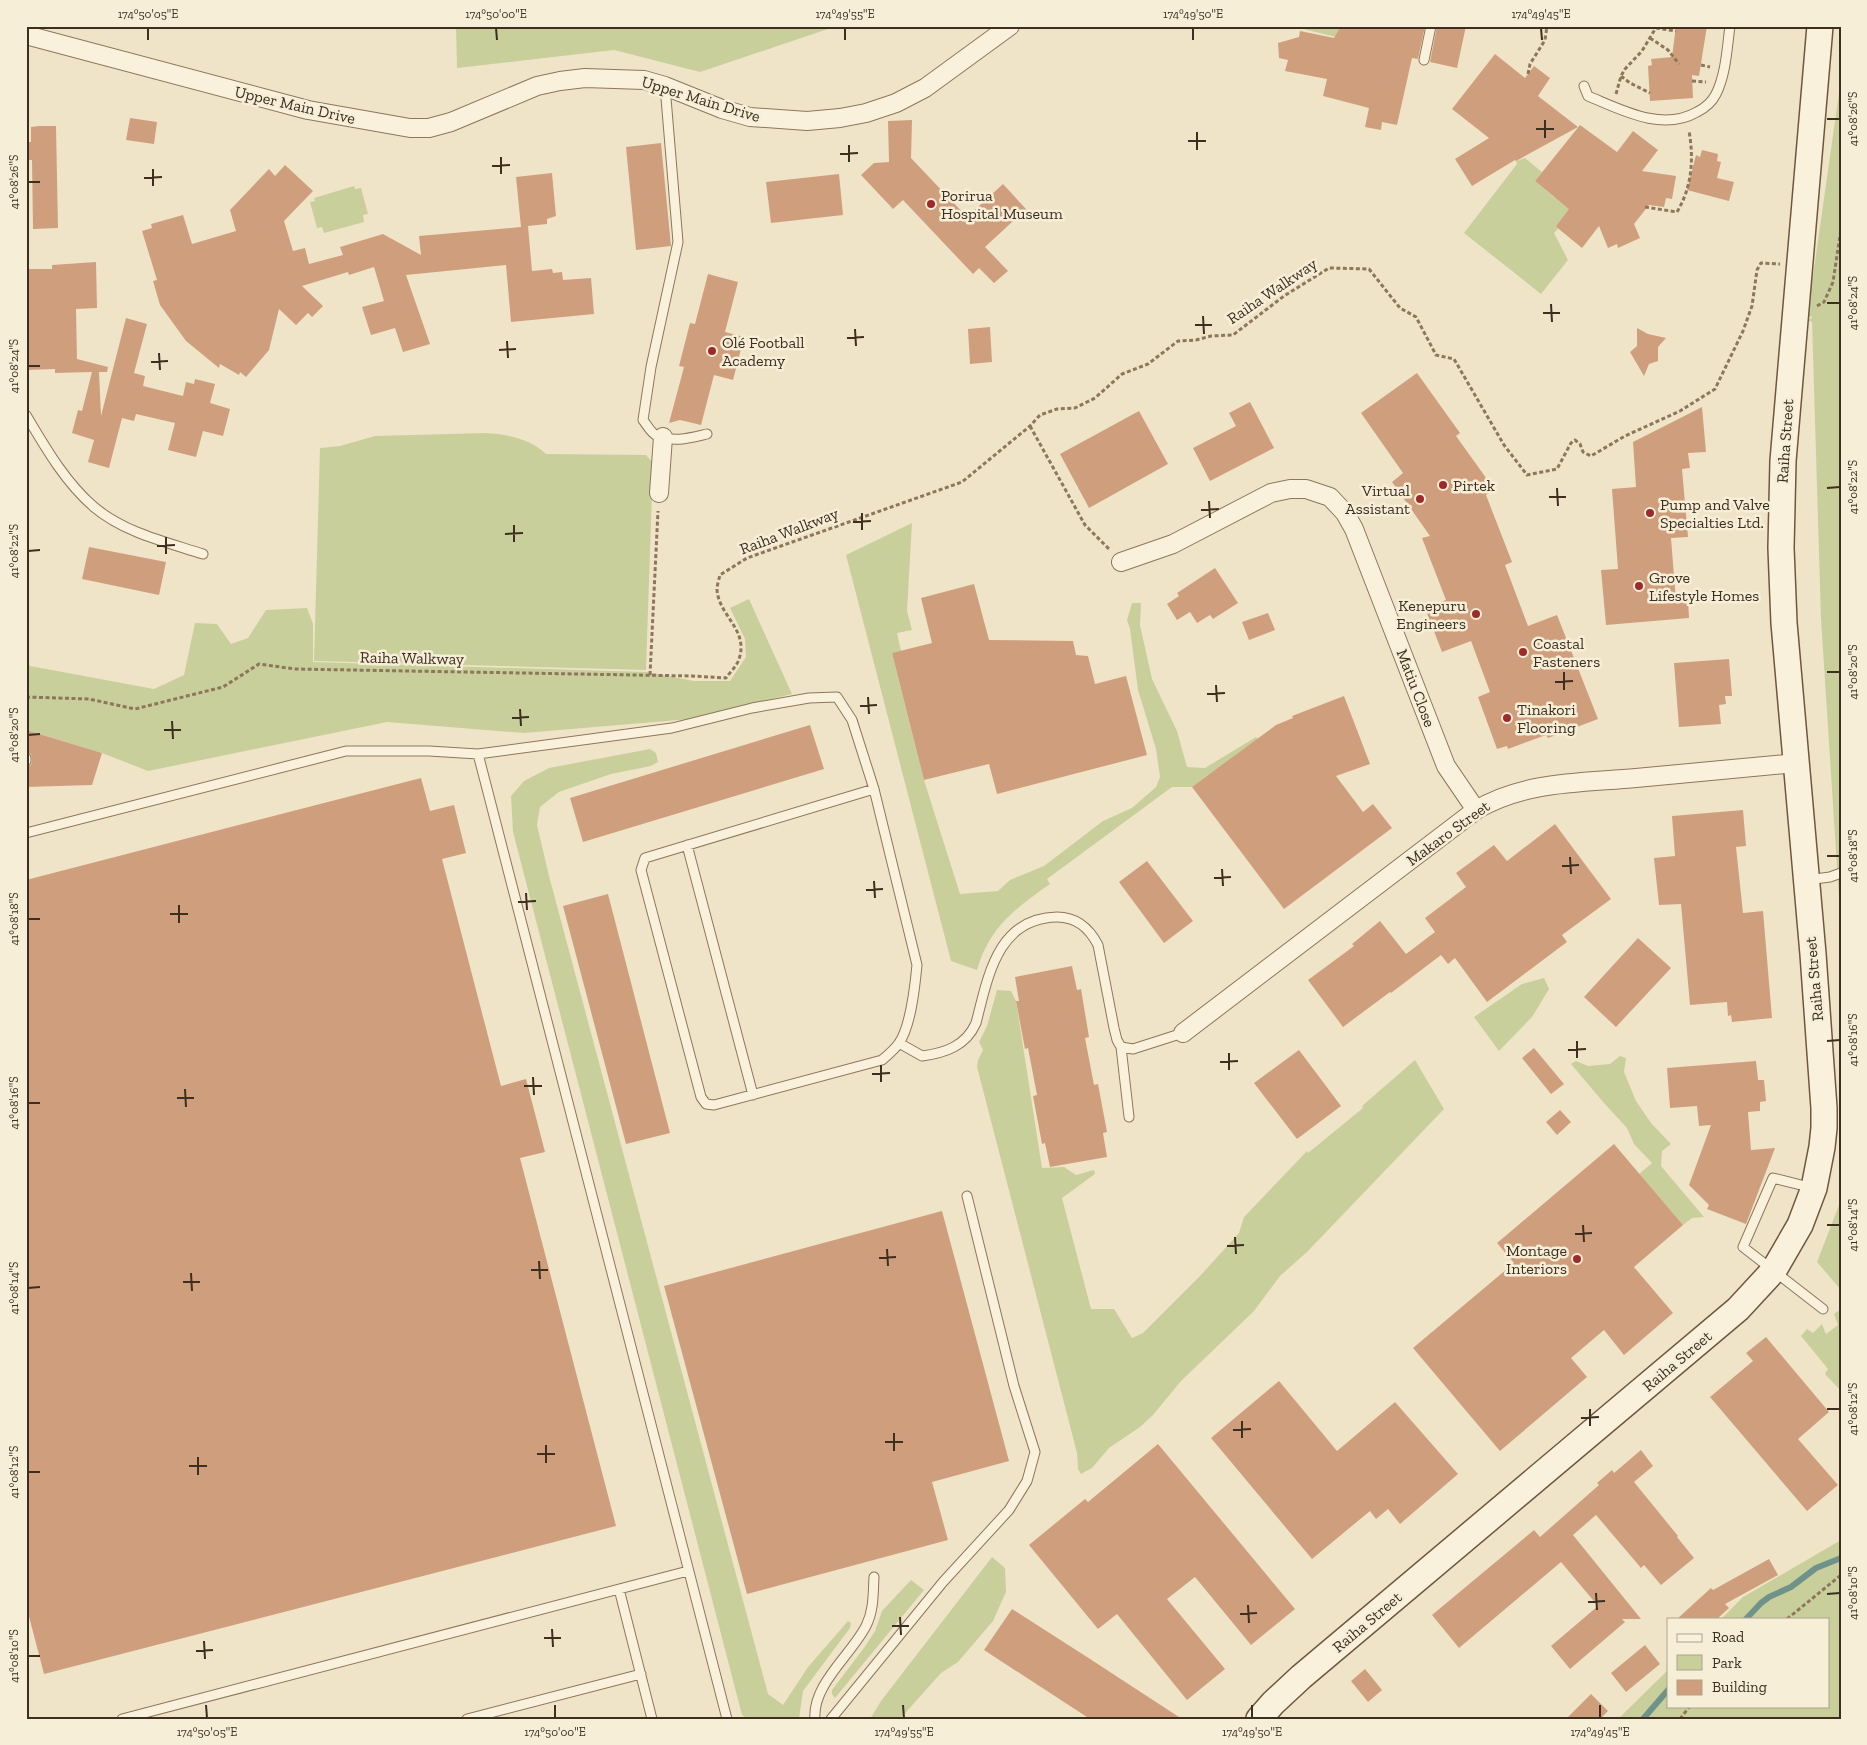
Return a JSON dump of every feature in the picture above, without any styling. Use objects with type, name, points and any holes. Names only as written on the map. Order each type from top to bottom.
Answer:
[{"type":"main road","name":"Raiha Street","points":[[1259,1719],[1301,1677],[1727,1319],[1756,1292],[1774,1270],[1800,1225],[1814,1188],[1822,1147],[1824,1108],[1813,954],[1805,880],[1784,623],[1781,548],[1783,461],[1820,26]]},
{"type":"street","name":"Upper Main Drive","points":[[26,35],[308,110],[410,128],[429,128],[451,122],[537,86],[585,78],[644,80],[665,86],[722,109],[750,117],[807,121],[840,118],[866,113],[896,103],[925,88],[1010,26]]},
{"type":"street","points":[[659,492],[663,437]]},
{"type":"street","name":"Matiu Close","points":[[1121,562],[1173,544],[1271,493],[1290,489],[1306,490],[1330,497],[1345,513],[1354,529],[1446,766],[1476,810]]},
{"type":"street","name":"Makaro Street","points":[[1183,1033],[1476,810],[1508,794],[1552,785],[1796,763]]},
{"type":"lane","points":[[1424,60],[1430,26]]},
{"type":"lane","points":[[1584,86],[1588,96],[1646,118],[1661,121],[1687,118],[1705,107],[1716,93],[1724,65],[1730,26]]},
{"type":"lane","points":[[665,86],[678,242],[651,367],[643,420],[656,435],[663,437],[682,441],[707,434]]},
{"type":"lane","points":[[26,415],[50,456],[94,507],[128,528],[203,554]]},
{"type":"lane","points":[[26,832],[346,751],[428,751],[478,754],[672,728],[752,708],[809,698],[837,697],[852,720],[874,789],[917,965],[908,1022],[900,1043],[882,1060],[714,1105],[706,1104],[701,1097],[641,870],[645,858],[874,789]]},
{"type":"lane","points":[[478,754],[598,1217],[638,1382],[727,1719]]},
{"type":"lane","points":[[687,845],[753,1095]]},
{"type":"lane","points":[[1805,880],[1830,877],[1841,873]]},
{"type":"lane","points":[[900,1043],[922,1056],[950,1049],[966,1040],[976,1023],[997,953],[1015,930],[1030,921],[1065,917],[1082,923],[1092,933],[1098,945],[1114,1028],[1121,1047],[1128,1117]]},
{"type":"lane","points":[[1121,1047],[1134,1049],[1183,1033]]},
{"type":"lane","points":[[1814,1188],[1773,1178],[1743,1247],[1823,1309]]},
{"type":"lane","points":[[831,1719],[943,1582],[1009,1510],[1027,1481],[1035,1452],[1014,1386],[967,1196]]},
{"type":"lane","points":[[122,1719],[688,1571]]},
{"type":"lane","points":[[815,1719],[814,1710],[818,1696],[866,1626],[873,1608],[874,1577]]},
{"type":"lane","points":[[619,1589],[652,1719]]},
{"type":"lane","points":[[467,1719],[641,1674]]},
{"type":"path","points":[[1528,74],[1530,64],[1543,46],[1548,26]]},
{"type":"path","points":[[1615,107],[1621,76],[1628,64],[1642,51],[1656,27],[1676,31]]},
{"type":"path","points":[[1650,38],[1668,50],[1679,64]]},
{"type":"path","points":[[1621,76],[1650,93]]},
{"type":"path","points":[[1644,207],[1677,212],[1685,198],[1692,168],[1692,145],[1687,118]]},
{"type":"path","points":[[1796,313],[1814,308],[1824,302],[1830,292],[1841,228]]},
{"type":"path","name":"Raiha Walkway","points":[[26,697],[89,699],[135,709],[223,686],[260,664],[295,669],[726,678],[739,660],[742,644],[736,629],[719,600],[717,589],[720,575],[747,558],[962,482],[1030,426],[1040,415],[1057,409],[1076,408],[1095,398],[1122,374],[1148,364],[1178,341],[1233,335],[1284,296],[1329,268],[1369,269],[1400,308],[1416,317],[1436,355],[1454,359],[1504,445],[1527,475],[1557,469],[1571,443],[1575,440],[1580,444],[1583,452],[1591,456],[1625,436],[1680,411],[1715,389],[1743,330],[1752,306],[1757,270],[1761,263],[1799,265]]},
{"type":"path","points":[[1030,426],[1085,525],[1121,562]]},
{"type":"path","points":[[650,675],[659,492]]},
{"type":"path","points":[[1788,1618],[1841,1574]]},
{"type":"path","points":[[1680,1719],[1688,1708]]},
{"type":"green space","points":[[456,26],[837,26],[700,72],[614,50],[457,68]]},
{"type":"green space","points":[[1291,26],[1341,26],[1336,37]]},
{"type":"green space","points":[[1841,79],[1841,928],[1821,619],[1812,322],[1807,320],[1812,318],[1812,316],[1807,318]]},
{"type":"green space","points":[[1525,158],[1542,172],[1535,181],[1554,197],[1577,199],[1556,226],[1559,228],[1554,233],[1568,260],[1541,294],[1464,233],[1517,164],[1516,161]]},
{"type":"green space","points":[[354,186],[355,189],[361,188],[368,214],[363,215],[364,222],[324,233],[322,227],[317,228],[310,202],[315,201],[314,198]]},
{"type":"green space","points":[[486,433],[518,438],[546,454],[646,455],[653,463],[646,670],[314,661],[320,448],[340,446],[375,436]]},
{"type":"green space","points":[[912,523],[907,611],[912,630],[897,633],[901,651],[892,653],[924,780],[960,894],[998,891],[1010,880],[1044,866],[1103,821],[1132,808],[1156,787],[1160,777],[1156,749],[1138,690],[1130,629],[1127,620],[1132,603],[1141,603],[1140,625],[1152,679],[1177,731],[1187,767],[1205,768],[1256,737],[1258,739],[1192,787],[1172,787],[1047,879],[1050,884],[1015,911],[997,930],[982,955],[977,970],[951,961],[846,555]]},
{"type":"green space","points":[[749,599],[792,694],[690,719],[524,733],[387,722],[148,771],[102,753],[26,730],[26,660],[30,666],[154,689],[184,675],[195,623],[217,624],[231,644],[248,638],[266,610],[307,608],[313,624],[313,662],[647,672],[694,681],[730,681],[746,657],[745,639],[730,608]]},
{"type":"green space","points":[[650,749],[656,753],[658,762],[651,766],[611,774],[559,792],[540,807],[537,825],[549,876],[768,1694],[783,1705],[808,1667],[848,1621],[851,1623],[850,1628],[803,1691],[799,1719],[748,1719],[742,1715],[513,832],[511,796],[524,781],[549,768]]},
{"type":"green space","points":[[1544,978],[1549,989],[1532,1017],[1499,1051],[1474,1017],[1522,984]]},
{"type":"green space","points":[[997,990],[1011,991],[1016,1001],[1042,1168],[1064,1167],[1076,1175],[1094,1170],[1095,1174],[1062,1198],[1091,1309],[1114,1309],[1132,1338],[1143,1333],[1200,1276],[1239,1233],[1244,1217],[1307,1151],[1308,1153],[1363,1108],[1362,1106],[1415,1060],[1444,1109],[1307,1252],[1280,1276],[1254,1311],[1181,1381],[1153,1415],[1140,1427],[1109,1448],[1092,1468],[1081,1474],[1078,1469],[1077,1453],[977,1067],[983,1050],[979,1042],[987,1026]]},
{"type":"green space","points":[[1620,1056],[1626,1058],[1624,1072],[1636,1101],[1651,1123],[1671,1144],[1662,1151],[1661,1166],[1704,1217],[1692,1218],[1683,1225],[1639,1174],[1652,1163],[1634,1144],[1627,1128],[1571,1064],[1576,1061],[1588,1066],[1610,1064]]},
{"type":"green space","points":[[1841,1200],[1841,1290],[1817,1262]]},
{"type":"green space","points":[[1841,1309],[1841,1391],[1825,1374],[1828,1369],[1801,1336],[1807,1329],[1813,1333],[1822,1324],[1826,1334],[1838,1325],[1834,1314]]},
{"type":"green space","points":[[1841,1540],[1841,1719],[1618,1719],[1667,1671],[1667,1708],[1830,1708],[1830,1618],[1722,1618],[1743,1597]]},
{"type":"green space","points":[[992,1557],[1005,1568],[1006,1592],[993,1621],[958,1662],[941,1673],[900,1719],[870,1719],[881,1701]]},
{"type":"green space","points":[[911,1580],[924,1590],[835,1698],[832,1690],[875,1631],[882,1611]]},
{"type":"building","points":[[1341,26],[1425,26],[1418,59],[1412,58],[1397,125],[1382,122],[1381,130],[1365,127],[1369,108],[1323,96],[1327,79],[1285,71],[1288,60],[1279,58],[1278,43],[1299,37],[1300,31],[1334,38]]},
{"type":"building","points":[[1437,26],[1466,26],[1457,68],[1430,62]]},
{"type":"building","points":[[1676,26],[1707,26],[1699,76],[1692,75],[1693,98],[1650,101],[1648,66],[1652,65],[1651,59],[1672,57]]},
{"type":"building","points":[[1495,54],[1525,78],[1534,66],[1550,78],[1538,96],[1578,127],[1515,160],[1472,186],[1455,159],[1489,138],[1452,109]]},
{"type":"building","points":[[130,118],[157,122],[154,144],[126,140]]},
{"type":"building","name":"Porirua Hospital Museum","points":[[912,120],[911,158],[967,217],[1003,184],[1026,209],[985,247],[1008,271],[994,283],[979,268],[973,274],[903,200],[893,209],[861,175],[874,163],[889,162],[888,121]]},
{"type":"building","points":[[1580,125],[1617,152],[1633,131],[1658,150],[1642,171],[1676,176],[1672,199],[1666,198],[1664,207],[1649,205],[1634,224],[1640,238],[1618,248],[1617,244],[1608,248],[1599,226],[1582,248],[1556,226],[1569,209],[1535,181]]},
{"type":"building","points":[[56,126],[58,228],[33,229],[32,160],[26,160],[26,142],[31,142],[31,127]]},
{"type":"building","points":[[661,143],[671,246],[636,250],[626,147]]},
{"type":"building","points":[[1702,150],[1718,154],[1717,161],[1721,162],[1717,178],[1734,182],[1729,201],[1687,190],[1696,155],[1700,157]]},
{"type":"building","points":[[285,165],[313,191],[284,221],[293,251],[305,248],[309,264],[343,255],[340,247],[383,234],[421,255],[419,236],[521,227],[516,177],[552,173],[556,216],[547,219],[547,224],[528,226],[532,271],[552,269],[553,273],[562,272],[563,280],[591,278],[594,314],[511,322],[506,265],[406,275],[430,344],[403,352],[395,328],[371,335],[362,307],[384,301],[374,267],[349,275],[348,272],[302,286],[323,306],[312,317],[308,313],[296,325],[279,309],[269,350],[246,377],[240,372],[239,375],[220,364],[219,368],[186,341],[160,305],[153,281],[157,280],[142,231],[152,228],[151,224],[183,215],[192,244],[236,231],[230,210],[269,169],[275,176]]},
{"type":"building","points":[[839,174],[843,215],[771,223],[766,182]]},
{"type":"building","points":[[96,262],[97,308],[76,309],[77,359],[108,367],[107,372],[99,372],[101,416],[126,318],[147,324],[134,373],[145,376],[143,386],[183,396],[186,382],[194,384],[195,379],[215,384],[210,403],[230,409],[223,436],[203,431],[196,457],[168,450],[175,423],[136,414],[134,421],[122,418],[109,468],[88,462],[94,440],[72,433],[78,410],[82,411],[92,372],[55,373],[55,369],[26,370],[26,269],[52,269],[52,265]]},
{"type":"building","name":"Olé Football Academy","points":[[708,274],[738,282],[725,332],[744,337],[733,380],[714,375],[701,425],[680,420],[669,423],[684,367],[679,366],[690,323],[695,324]]},
{"type":"building","points":[[990,327],[992,362],[970,364],[968,329]]},
{"type":"building","points":[[1637,328],[1648,334],[1666,338],[1658,347],[1658,361],[1649,364],[1644,376],[1630,352],[1637,346]]},
{"type":"building","points":[[1417,373],[1460,433],[1456,436],[1494,489],[1486,495],[1512,562],[1505,565],[1528,626],[1557,615],[1598,719],[1548,738],[1546,735],[1508,749],[1507,746],[1497,749],[1478,697],[1490,692],[1471,641],[1442,652],[1425,608],[1446,600],[1422,538],[1430,536],[1392,482],[1403,473],[1361,413]]},
{"type":"building","points":[[1250,402],[1274,448],[1210,481],[1193,448],[1236,426],[1229,413]]},
{"type":"building","points":[[1702,407],[1706,452],[1688,453],[1690,468],[1682,469],[1688,537],[1671,538],[1676,601],[1688,600],[1689,618],[1606,625],[1601,570],[1618,569],[1612,489],[1636,487],[1633,442]]},
{"type":"building","points":[[1139,411],[1168,464],[1089,508],[1060,454]]},
{"type":"building","points":[[89,547],[166,562],[159,595],[82,579]]},
{"type":"building","points":[[1215,568],[1238,603],[1213,619],[1210,615],[1197,623],[1190,612],[1177,620],[1167,604],[1179,596],[1177,593]]},
{"type":"building","points":[[974,584],[989,640],[1073,641],[1076,655],[1088,656],[1095,684],[1126,676],[1147,755],[997,794],[989,764],[924,780],[892,653],[932,643],[921,598]]},
{"type":"building","points":[[1268,613],[1275,630],[1249,640],[1242,622]]},
{"type":"building","points":[[1729,659],[1732,696],[1725,696],[1726,704],[1719,705],[1721,724],[1679,727],[1674,663]]},
{"type":"building","points":[[1344,696],[1370,764],[1336,776],[1363,812],[1373,804],[1392,828],[1284,909],[1192,787],[1276,725],[1293,718],[1292,716]]},
{"type":"building","points":[[810,725],[824,769],[583,842],[570,798]]},
{"type":"building","points":[[26,730],[102,753],[92,785],[26,787],[26,767],[31,765],[32,761],[31,754],[26,752]]},
{"type":"building","points":[[421,778],[430,811],[454,805],[466,853],[442,859],[501,1086],[526,1079],[545,1152],[520,1158],[616,1526],[44,1674],[26,1605],[26,880]]},
{"type":"building","points":[[1743,810],[1746,846],[1736,847],[1743,913],[1763,911],[1772,1018],[1732,1022],[1731,1015],[1728,1016],[1727,1002],[1690,1005],[1681,904],[1659,905],[1654,858],[1675,856],[1672,816]]},
{"type":"building","points":[[1555,824],[1611,899],[1562,935],[1567,942],[1487,1002],[1455,958],[1448,964],[1441,955],[1343,1027],[1308,980],[1354,946],[1352,944],[1380,921],[1406,954],[1435,932],[1425,918],[1466,887],[1456,873],[1494,845],[1507,861]]},
{"type":"building","points":[[1147,861],[1193,921],[1164,943],[1119,882]]},
{"type":"building","points":[[608,894],[670,1133],[626,1144],[563,906]]},
{"type":"building","points":[[1638,938],[1671,968],[1616,1027],[1584,997]]},
{"type":"building","points":[[1072,966],[1077,990],[1081,989],[1089,1037],[1085,1038],[1094,1085],[1098,1084],[1107,1132],[1103,1133],[1107,1157],[1050,1167],[1045,1143],[1042,1144],[1033,1096],[1037,1095],[1028,1048],[1025,1049],[1016,1001],[1019,1001],[1015,977]]},
{"type":"building","points":[[1534,1048],[1564,1084],[1551,1094],[1522,1058]]},
{"type":"building","points":[[1299,1050],[1341,1106],[1297,1139],[1254,1083]]},
{"type":"building","points":[[1756,1061],[1758,1080],[1764,1080],[1766,1101],[1760,1102],[1760,1111],[1748,1112],[1751,1150],[1775,1148],[1746,1224],[1707,1209],[1709,1205],[1689,1185],[1711,1125],[1699,1126],[1697,1106],[1670,1108],[1667,1068]]},
{"type":"building","points":[[1560,1110],[1571,1122],[1557,1135],[1546,1122]]},
{"type":"building","points":[[1614,1144],[1683,1225],[1634,1267],[1673,1313],[1624,1355],[1604,1330],[1571,1358],[1587,1377],[1500,1451],[1413,1348],[1514,1263],[1497,1243]]},
{"type":"building","points":[[942,1211],[1009,1461],[932,1482],[948,1540],[747,1594],[664,1286]]},
{"type":"building","points":[[1766,1337],[1829,1412],[1798,1439],[1838,1485],[1807,1511],[1710,1397],[1753,1361],[1746,1353]]},
{"type":"building","points":[[1279,1381],[1337,1451],[1395,1402],[1458,1474],[1400,1524],[1388,1509],[1376,1519],[1370,1511],[1312,1559],[1211,1438]]},
{"type":"building","points":[[1158,1444],[1295,1609],[1251,1645],[1195,1577],[1167,1599],[1225,1669],[1187,1700],[1117,1614],[1098,1629],[1029,1545],[1085,1499],[1088,1502]]},
{"type":"building","points":[[1641,1450],[1653,1466],[1634,1482],[1694,1558],[1661,1585],[1644,1565],[1641,1568],[1596,1515],[1573,1535],[1641,1619],[1622,1619],[1625,1622],[1570,1669],[1551,1646],[1598,1606],[1561,1562],[1459,1648],[1432,1615],[1534,1530],[1540,1537],[1599,1485],[1597,1483],[1612,1470],[1614,1473]]},
{"type":"building","points":[[1769,1559],[1778,1575],[1725,1604],[1729,1608],[1718,1618],[1678,1618],[1711,1588],[1713,1590]]},
{"type":"building","points":[[1012,1609],[1182,1719],[1090,1719],[984,1650]]},
{"type":"building","points":[[1645,1645],[1660,1664],[1626,1692],[1611,1673]]},
{"type":"building","points":[[1365,1669],[1382,1690],[1368,1702],[1351,1681]]},
{"type":"building","points":[[1591,1694],[1608,1711],[1600,1719],[1566,1719]]},
{"type":"waterway","points":[[1747,1618],[1769,1597],[1791,1587],[1816,1568],[1841,1558]]},
{"type":"waterway","points":[[1643,1719],[1667,1691]]},
{"type":"place","name":"Porirua Hospital Museum","points":[[931,204]]},
{"type":"place","name":"Olé Football Academy","points":[[712,351]]},
{"type":"place","name":"Pirtek","points":[[1443,485]]},
{"type":"place","name":"Virtual Assistant","points":[[1420,499]]},
{"type":"place","name":"Pump and Valve Specialties Ltd.","points":[[1650,513]]},
{"type":"place","name":"Grove Lifestyle Homes","points":[[1639,586]]},
{"type":"place","name":"Kenepuru Engineers","points":[[1476,614]]},
{"type":"place","name":"Coastal Fasteners","points":[[1523,652]]},
{"type":"place","name":"Tinakori Flooring","points":[[1507,718]]},
{"type":"place","name":"Montage Interiors","points":[[1577,1259]]}]
